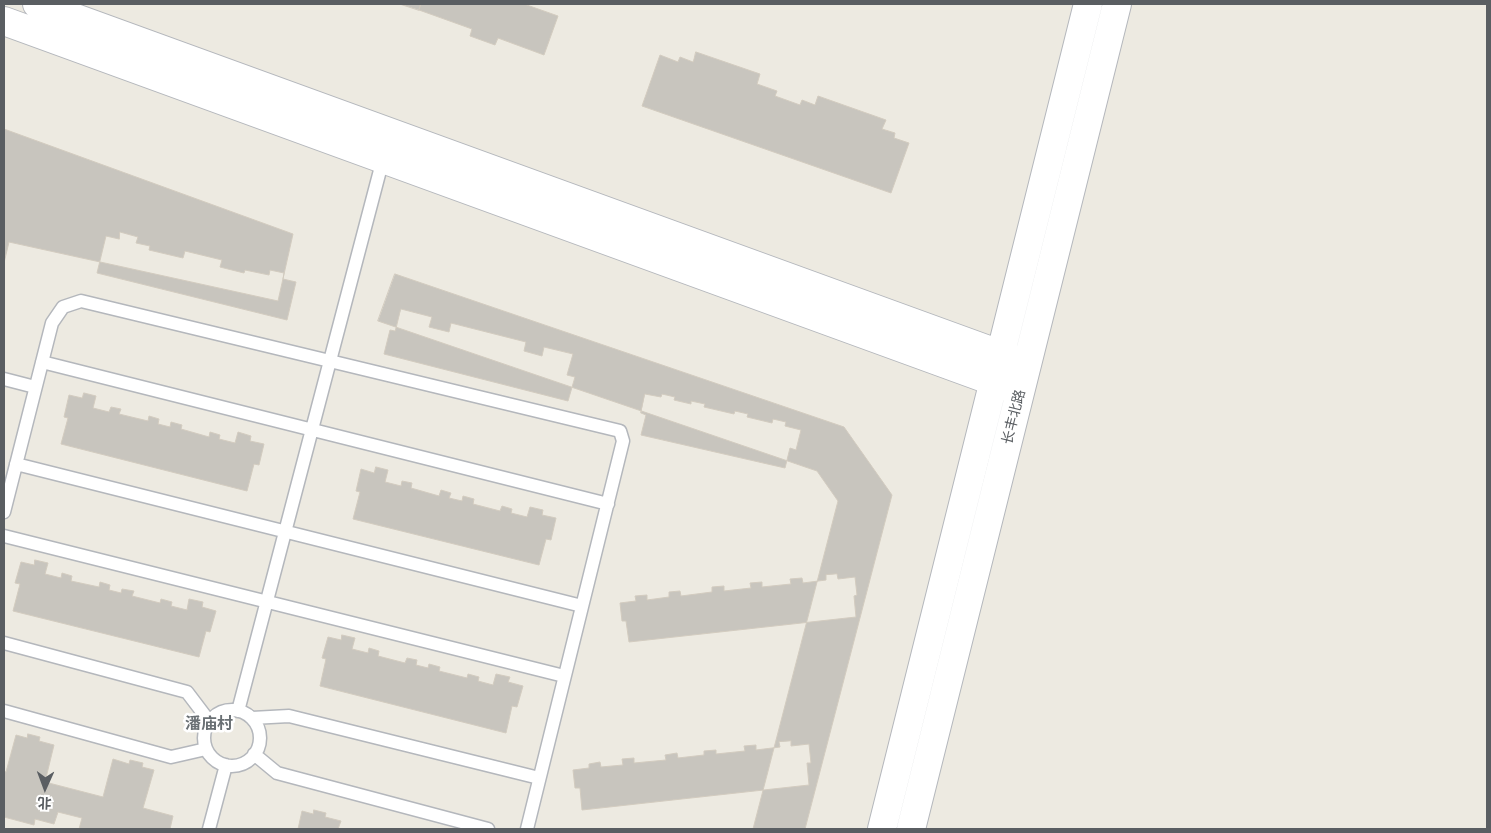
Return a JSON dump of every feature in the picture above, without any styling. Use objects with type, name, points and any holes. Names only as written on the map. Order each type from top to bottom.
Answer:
[{"type":"street","points":[[37,4],[1027,364]]},
{"type":"street","name":"长丰北路","points":[[882,829],[1088,4]]},
{"type":"street","name":"长丰北路","points":[[911,829],[1117,4]]},
{"type":"street","points":[[4,21],[1020,391]]},
{"type":"lane","points":[[238,711],[383,159]]},
{"type":"lane","points":[[4,512],[52,323],[63,307],[81,301],[620,431],[624,441],[527,829]]},
{"type":"lane","points":[[42,362],[608,504]]},
{"type":"lane","points":[[4,379],[35,387]]},
{"type":"lane","points":[[16,464],[582,606]]},
{"type":"lane","points":[[4,536],[564,676]]},
{"type":"lane","points":[[4,643],[187,692],[209,721]]},
{"type":"lane","points":[[225,710],[238,711],[244,712],[252,718],[258,726],[259,746],[247,761],[238,765],[226,765],[211,757],[203,739],[204,730],[216,714],[225,710]]},
{"type":"lane","points":[[4,711],[171,757],[206,749]]},
{"type":"lane","points":[[252,718],[290,716],[539,778]]},
{"type":"lane","points":[[254,754],[277,774],[488,829]]},
{"type":"lane","points":[[209,829],[226,765]]},
{"type":"building","points":[[400,4],[421,4],[419,10]]},
{"type":"building","points":[[421,4],[524,4],[558,16],[544,55],[498,38],[495,45],[470,36],[472,29],[419,10]]},
{"type":"building","points":[[696,52],[760,74],[757,84],[777,91],[775,96],[800,105],[802,100],[815,105],[818,96],[886,120],[882,129],[895,133],[894,138],[909,143],[891,193],[642,106],[660,55],[678,62],[680,57],[693,62]]},
{"type":"building","points":[[4,129],[293,234],[278,301],[9,242],[4,263]]},
{"type":"building","points":[[120,232],[138,237],[136,243],[150,246],[149,250],[183,258],[185,251],[222,260],[220,267],[244,273],[245,270],[269,275],[270,270],[284,273],[283,279],[296,282],[287,320],[97,273],[106,236],[119,239]]},
{"type":"building","points":[[395,274],[844,427],[892,495],[805,829],[753,829],[838,501],[817,471],[378,321]]},
{"type":"building","points":[[401,309],[432,317],[429,327],[449,332],[451,323],[526,342],[524,351],[542,356],[544,347],[573,354],[567,375],[575,377],[568,401],[384,354],[390,330],[395,331]]},
{"type":"building","points":[[84,393],[96,396],[93,408],[109,412],[111,407],[121,409],[119,414],[148,421],[149,416],[159,419],[158,424],[170,427],[171,422],[182,425],[181,429],[209,437],[210,432],[220,435],[219,439],[235,443],[238,432],[251,436],[250,441],[264,444],[259,465],[254,464],[247,491],[61,444],[68,418],[64,417],[69,395],[82,398]]},
{"type":"building","points":[[645,394],[661,397],[662,394],[675,397],[674,400],[691,404],[691,401],[705,404],[704,407],[734,414],[735,411],[748,414],[747,417],[772,423],[773,419],[786,422],[785,426],[801,430],[796,450],[790,448],[785,468],[641,435],[646,415],[641,413]]},
{"type":"building","points":[[376,467],[388,470],[385,482],[401,486],[402,481],[412,483],[411,488],[439,496],[441,490],[451,493],[449,498],[462,501],[463,496],[474,499],[473,504],[500,511],[502,506],[512,509],[511,513],[527,517],[530,507],[543,510],[542,515],[556,518],[551,540],[546,539],[539,565],[353,519],[360,492],[356,491],[361,469],[374,473]]},
{"type":"building","points":[[35,560],[48,563],[45,574],[61,578],[62,573],[72,576],[71,581],[99,587],[100,582],[110,585],[109,590],[121,593],[122,589],[134,591],[132,596],[160,603],[161,599],[172,602],[171,606],[187,610],[189,599],[203,602],[202,607],[216,611],[210,632],[206,631],[199,657],[13,611],[20,584],[15,583],[21,562],[34,565]]},
{"type":"building","points":[[837,574],[838,579],[855,577],[857,595],[854,596],[856,617],[629,642],[626,621],[622,621],[620,603],[636,601],[635,596],[647,595],[647,600],[669,597],[669,592],[680,591],[681,596],[712,592],[712,587],[724,586],[724,591],[751,588],[750,583],[762,582],[762,587],[791,584],[790,579],[802,578],[803,583],[826,580],[826,575]]},
{"type":"building","points":[[342,635],[355,638],[352,649],[368,653],[369,648],[379,651],[378,656],[405,663],[407,658],[417,660],[416,665],[428,668],[429,664],[440,667],[439,671],[467,678],[468,674],[479,677],[478,681],[493,685],[496,674],[510,677],[508,682],[523,686],[517,707],[512,706],[506,733],[320,686],[326,659],[322,658],[328,637],[341,640]]},
{"type":"building","points":[[28,734],[40,737],[39,741],[54,745],[45,782],[103,797],[113,759],[129,764],[130,760],[143,763],[142,767],[154,770],[143,808],[173,816],[170,829],[79,829],[82,818],[58,812],[54,824],[35,819],[34,825],[4,817],[4,771],[6,772],[16,735],[27,738]]},
{"type":"building","points":[[791,741],[791,746],[809,744],[811,763],[807,763],[809,785],[582,810],[580,788],[575,788],[573,770],[589,768],[589,764],[600,762],[601,767],[623,765],[622,759],[634,758],[634,763],[666,760],[665,755],[677,753],[678,758],[704,755],[704,751],[716,750],[716,754],[745,751],[744,746],[756,745],[756,750],[780,747],[779,742]]},
{"type":"building","points":[[314,810],[326,813],[325,817],[341,821],[338,829],[298,829],[302,811],[313,814]]},
{"type":"district","name":"潘庙村","points":[[209,724]]}]
